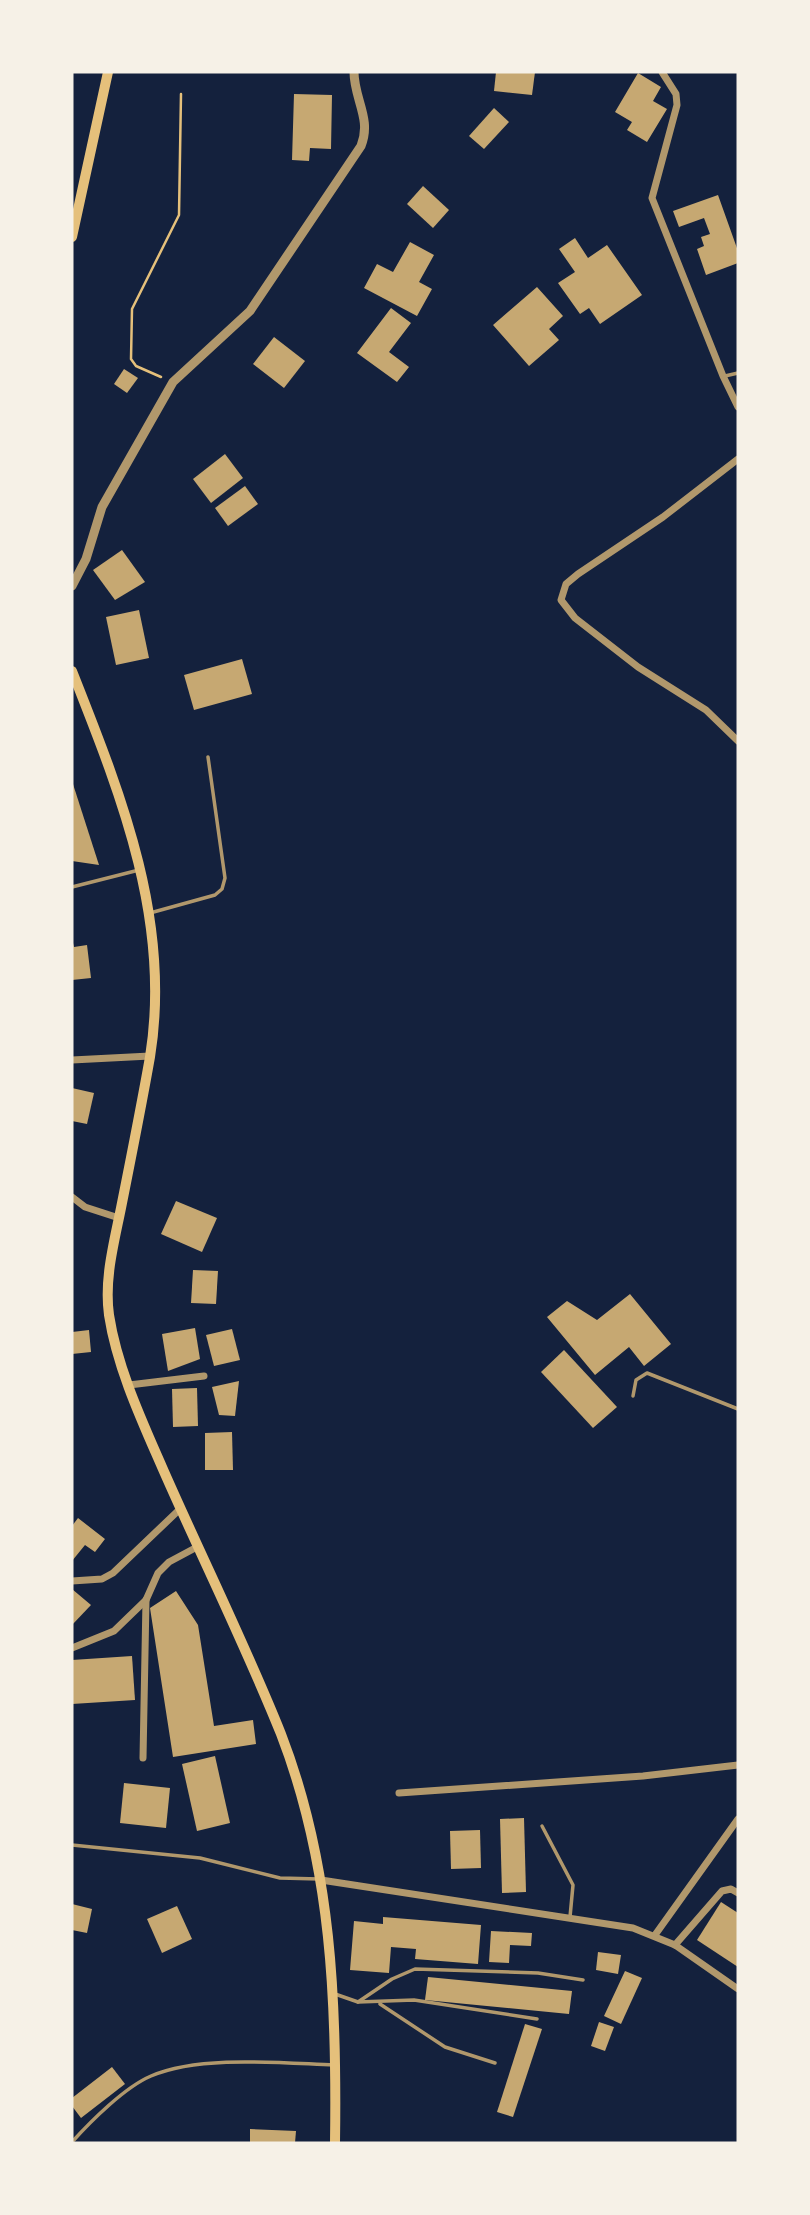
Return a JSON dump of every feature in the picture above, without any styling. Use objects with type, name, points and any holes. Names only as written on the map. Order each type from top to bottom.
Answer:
[{"type":"main road","points":[[72,237],[108,72]]},
{"type":"main road","points":[[72,671],[113,779],[141,870],[150,913],[157,996],[150,1056],[109,1268],[108,1310],[129,1385],[180,1508],[281,1734],[321,1880],[334,1993],[335,2143]]},
{"type":"street","points":[[72,586],[86,559],[102,507],[173,382],[250,311],[356,155],[366,132],[354,72]]},
{"type":"street","points":[[662,72],[676,94],[677,105],[652,198],[738,407]]},
{"type":"street","points":[[738,458],[663,517],[578,574],[566,584],[561,600],[575,618],[638,667],[706,710],[738,741]]},
{"type":"street","points":[[72,1060],[150,1056]]},
{"type":"street","points":[[72,1197],[85,1206],[119,1218]]},
{"type":"street","points":[[129,1385],[204,1376]]},
{"type":"street","points":[[72,1581],[102,1579],[113,1573],[180,1508]]},
{"type":"street","points":[[72,1648],[114,1631],[146,1600],[158,1573],[169,1562],[197,1546]]},
{"type":"street","points":[[143,1758],[146,1600]]},
{"type":"street","points":[[399,1793],[643,1776],[738,1765]]},
{"type":"street","points":[[655,1935],[738,1819]]},
{"type":"street","points":[[321,1880],[570,1917],[655,1935],[675,1945],[738,1989]]},
{"type":"street","points":[[675,1945],[722,1891],[731,1889],[738,1893]]},
{"type":"lane","points":[[723,376],[738,373]]},
{"type":"lane","points":[[150,913],[215,895],[222,888],[225,878],[208,757]]},
{"type":"lane","points":[[72,887],[141,870]]},
{"type":"lane","points":[[633,1396],[636,1380],[647,1373],[738,1409]]},
{"type":"lane","points":[[542,1826],[573,1885],[570,1917]]},
{"type":"lane","points":[[72,1845],[200,1858],[280,1878],[321,1880]]},
{"type":"lane","points":[[358,2003],[392,1979],[415,1969],[538,1973],[583,1980]]},
{"type":"lane","points":[[334,1993],[358,2003],[380,2004],[414,2000],[537,2019]]},
{"type":"lane","points":[[380,2004],[445,2047],[495,2063]]},
{"type":"lane","points":[[72,2141],[136,2083],[153,2075],[208,2065],[336,2065]]},
{"type":"path","points":[[173,382],[136,366],[131,359],[132,309],[179,215],[181,94]]},
{"type":"building","points":[[496,72],[535,72],[532,95],[494,91]]},
{"type":"building","points":[[638,73],[661,87],[653,101],[667,109],[647,142],[627,130],[632,122],[615,112]]},
{"type":"building","points":[[294,94],[332,95],[331,149],[310,148],[309,161],[292,160]]},
{"type":"building","points":[[494,108],[509,122],[484,149],[469,136]]},
{"type":"building","points":[[423,186],[449,210],[433,228],[407,204]]},
{"type":"building","points":[[718,195],[738,251],[738,263],[706,275],[697,249],[704,246],[701,237],[710,234],[704,218],[679,227],[673,211]]},
{"type":"building","points":[[575,238],[588,258],[607,245],[642,295],[600,324],[589,308],[580,314],[558,283],[575,272],[559,249]]},
{"type":"building","points":[[410,242],[434,255],[419,282],[432,289],[417,316],[364,288],[377,264],[393,272]]},
{"type":"building","points":[[537,287],[563,316],[549,329],[559,340],[529,366],[493,325]]},
{"type":"building","points":[[391,308],[411,323],[389,352],[409,367],[397,382],[357,353]]},
{"type":"building","points":[[274,337],[305,361],[284,388],[253,364]]},
{"type":"building","points":[[124,369],[138,378],[127,393],[114,384]]},
{"type":"building","points":[[225,454],[243,478],[211,503],[193,479]]},
{"type":"building","points":[[245,486],[258,504],[228,526],[215,508]]},
{"type":"building","points":[[122,550],[145,582],[115,600],[93,570]]},
{"type":"building","points":[[139,610],[149,658],[116,665],[106,617]]},
{"type":"building","points":[[242,659],[252,694],[194,710],[184,675]]},
{"type":"building","points":[[72,781],[99,865],[72,861]]},
{"type":"building","points":[[72,939],[74,947],[87,945],[91,978],[72,980]]},
{"type":"building","points":[[72,1088],[94,1093],[87,1124],[72,1121]]},
{"type":"building","points":[[176,1201],[217,1218],[202,1252],[161,1234]]},
{"type":"building","points":[[193,1270],[218,1271],[216,1304],[191,1303]]},
{"type":"building","points":[[630,1294],[671,1344],[644,1366],[629,1347],[595,1375],[547,1317],[567,1301],[597,1320]]},
{"type":"building","points":[[195,1328],[200,1359],[168,1371],[162,1334]]},
{"type":"building","points":[[232,1329],[240,1360],[214,1366],[206,1335]]},
{"type":"building","points":[[89,1330],[91,1352],[72,1354],[72,1332]]},
{"type":"building","points":[[564,1350],[617,1407],[593,1428],[541,1372]]},
{"type":"building","points":[[239,1381],[235,1416],[219,1415],[212,1387]]},
{"type":"building","points":[[197,1388],[198,1426],[173,1427],[172,1389]]},
{"type":"building","points":[[232,1432],[233,1470],[205,1470],[205,1433]]},
{"type":"building","points":[[78,1518],[105,1539],[95,1552],[85,1545],[72,1561],[72,1526]]},
{"type":"building","points":[[72,1589],[91,1605],[72,1625]]},
{"type":"building","points":[[176,1591],[198,1625],[214,1726],[253,1720],[256,1744],[173,1757],[150,1608]]},
{"type":"building","points":[[132,1656],[135,1700],[72,1704],[72,1660]]},
{"type":"building","points":[[215,1756],[230,1823],[197,1831],[182,1764]]},
{"type":"building","points":[[124,1783],[170,1788],[166,1828],[120,1823]]},
{"type":"building","points":[[524,1818],[526,1892],[502,1893],[500,1819]]},
{"type":"building","points":[[480,1830],[481,1868],[451,1869],[450,1831]]},
{"type":"building","points":[[721,1902],[738,1913],[738,1967],[697,1940]]},
{"type":"building","points":[[72,1904],[92,1909],[87,1933],[72,1930]]},
{"type":"building","points":[[177,1906],[192,1939],[162,1953],[147,1919]]},
{"type":"building","points":[[383,1917],[481,1925],[478,1964],[415,1959],[416,1949],[391,1947],[389,1973],[350,1970],[354,1921],[383,1924]]},
{"type":"building","points":[[491,1931],[532,1933],[531,1946],[510,1945],[509,1963],[489,1962]]},
{"type":"building","points":[[598,1952],[621,1955],[618,1974],[596,1970]]},
{"type":"building","points":[[625,1971],[642,1978],[621,2024],[604,2016]]},
{"type":"building","points":[[428,1977],[572,1991],[569,2014],[425,2000]]},
{"type":"building","points":[[599,2022],[614,2027],[605,2051],[591,2046]]},
{"type":"building","points":[[525,2024],[542,2029],[513,2117],[497,2112]]},
{"type":"building","points":[[112,2067],[125,2084],[81,2118],[72,2106],[72,2098]]},
{"type":"building","points":[[250,2129],[296,2131],[295,2143],[250,2143]]}]
